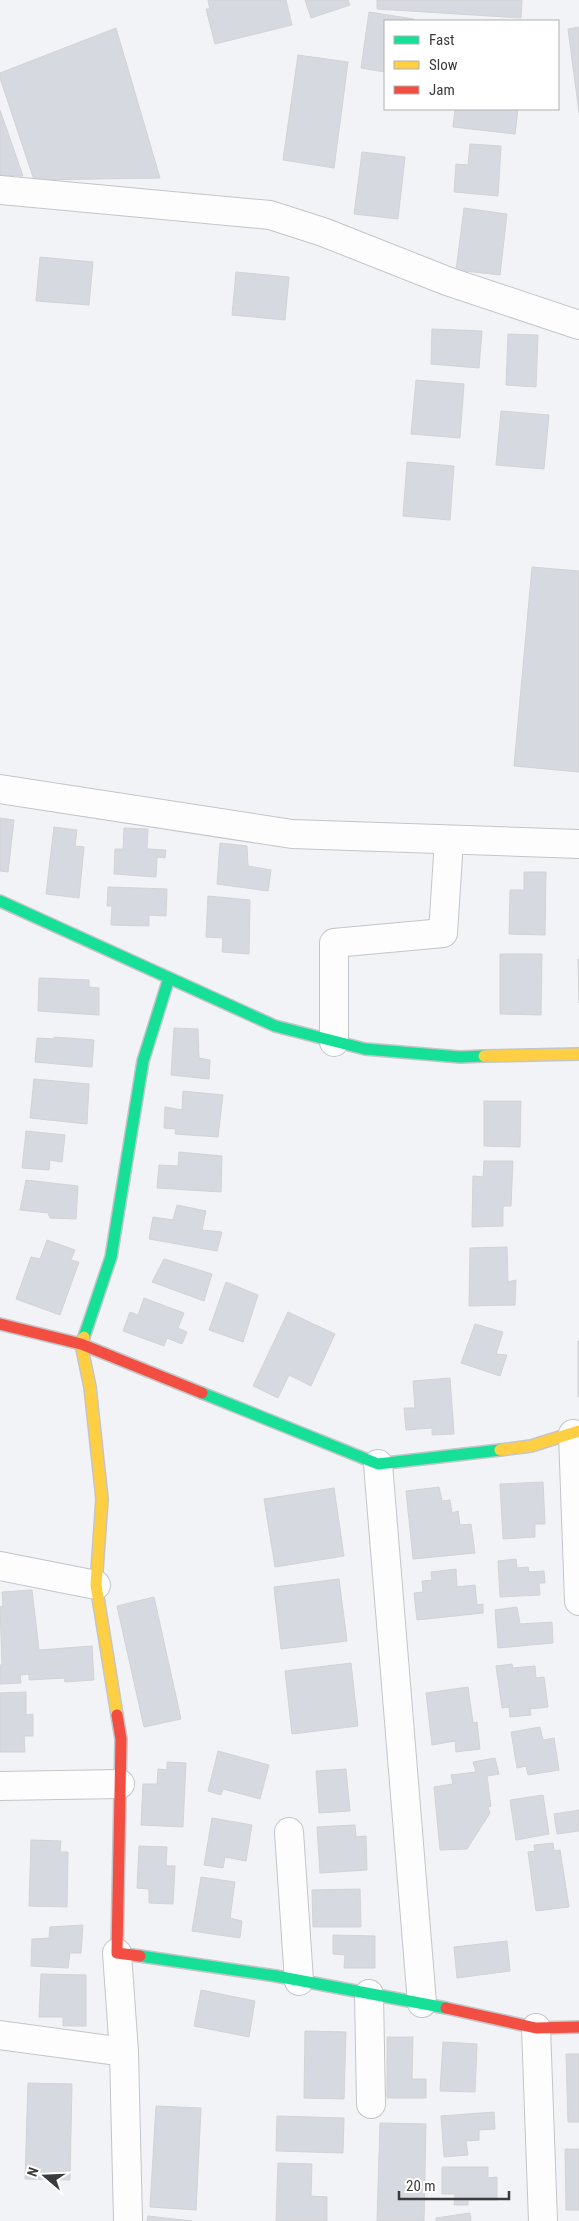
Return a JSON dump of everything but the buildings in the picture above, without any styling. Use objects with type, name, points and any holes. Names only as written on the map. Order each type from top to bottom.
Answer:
[{"type":"street","points":[[0,190],[270,215],[323,232],[447,280],[579,325]]},
{"type":"street","points":[[0,788],[292,834],[579,844]]},
{"type":"street","points":[[334,1042],[334,943],[443,933],[449,840]]},
{"type":"street","points":[[0,901],[275,1026],[334,1042],[366,1049],[460,1057],[579,1054]]},
{"type":"street","points":[[128,2221],[124,2052],[117,1953],[122,1739],[96,1585],[102,1499],[90,1387],[81,1344],[112,1257],[143,1061],[169,978]]},
{"type":"street","points":[[0,1324],[81,1344],[378,1464],[531,1446],[576,1432],[579,1601]]},
{"type":"street","points":[[378,1464],[422,2003]]},
{"type":"street","points":[[0,1566],[96,1585]]},
{"type":"street","points":[[0,1786],[120,1784]]},
{"type":"street","points":[[289,1832],[300,1981]]},
{"type":"street","points":[[117,1953],[276,1976],[422,2003],[536,2028],[579,2027]]},
{"type":"street","points":[[369,1994],[371,2104]]},
{"type":"street","points":[[536,2028],[543,2221]]},
{"type":"street","points":[[0,2035],[124,2052]]},
{"type":"traffic: fast","points":[[0,901],[275,1026],[365,1049],[460,1057],[484,1056]]},
{"type":"traffic: fast","points":[[84,1337],[111,1257],[143,1061],[169,978]]},
{"type":"traffic: fast","points":[[202,1393],[378,1464],[500,1450]]},
{"type":"traffic: fast","points":[[140,1956],[276,1976],[446,2008]]},
{"type":"traffic: slow","points":[[484,1056],[579,1054]]},
{"type":"traffic: slow","points":[[84,1337],[81,1344],[90,1387],[102,1499],[96,1585],[117,1715]]},
{"type":"traffic: slow","points":[[500,1450],[531,1446],[579,1431]]},
{"type":"traffic: jam","points":[[0,1324],[81,1344],[202,1393]]},
{"type":"traffic: jam","points":[[117,1715],[121,1739],[117,1953],[140,1956]]},
{"type":"traffic: jam","points":[[446,2008],[536,2028],[579,2027]]}]
